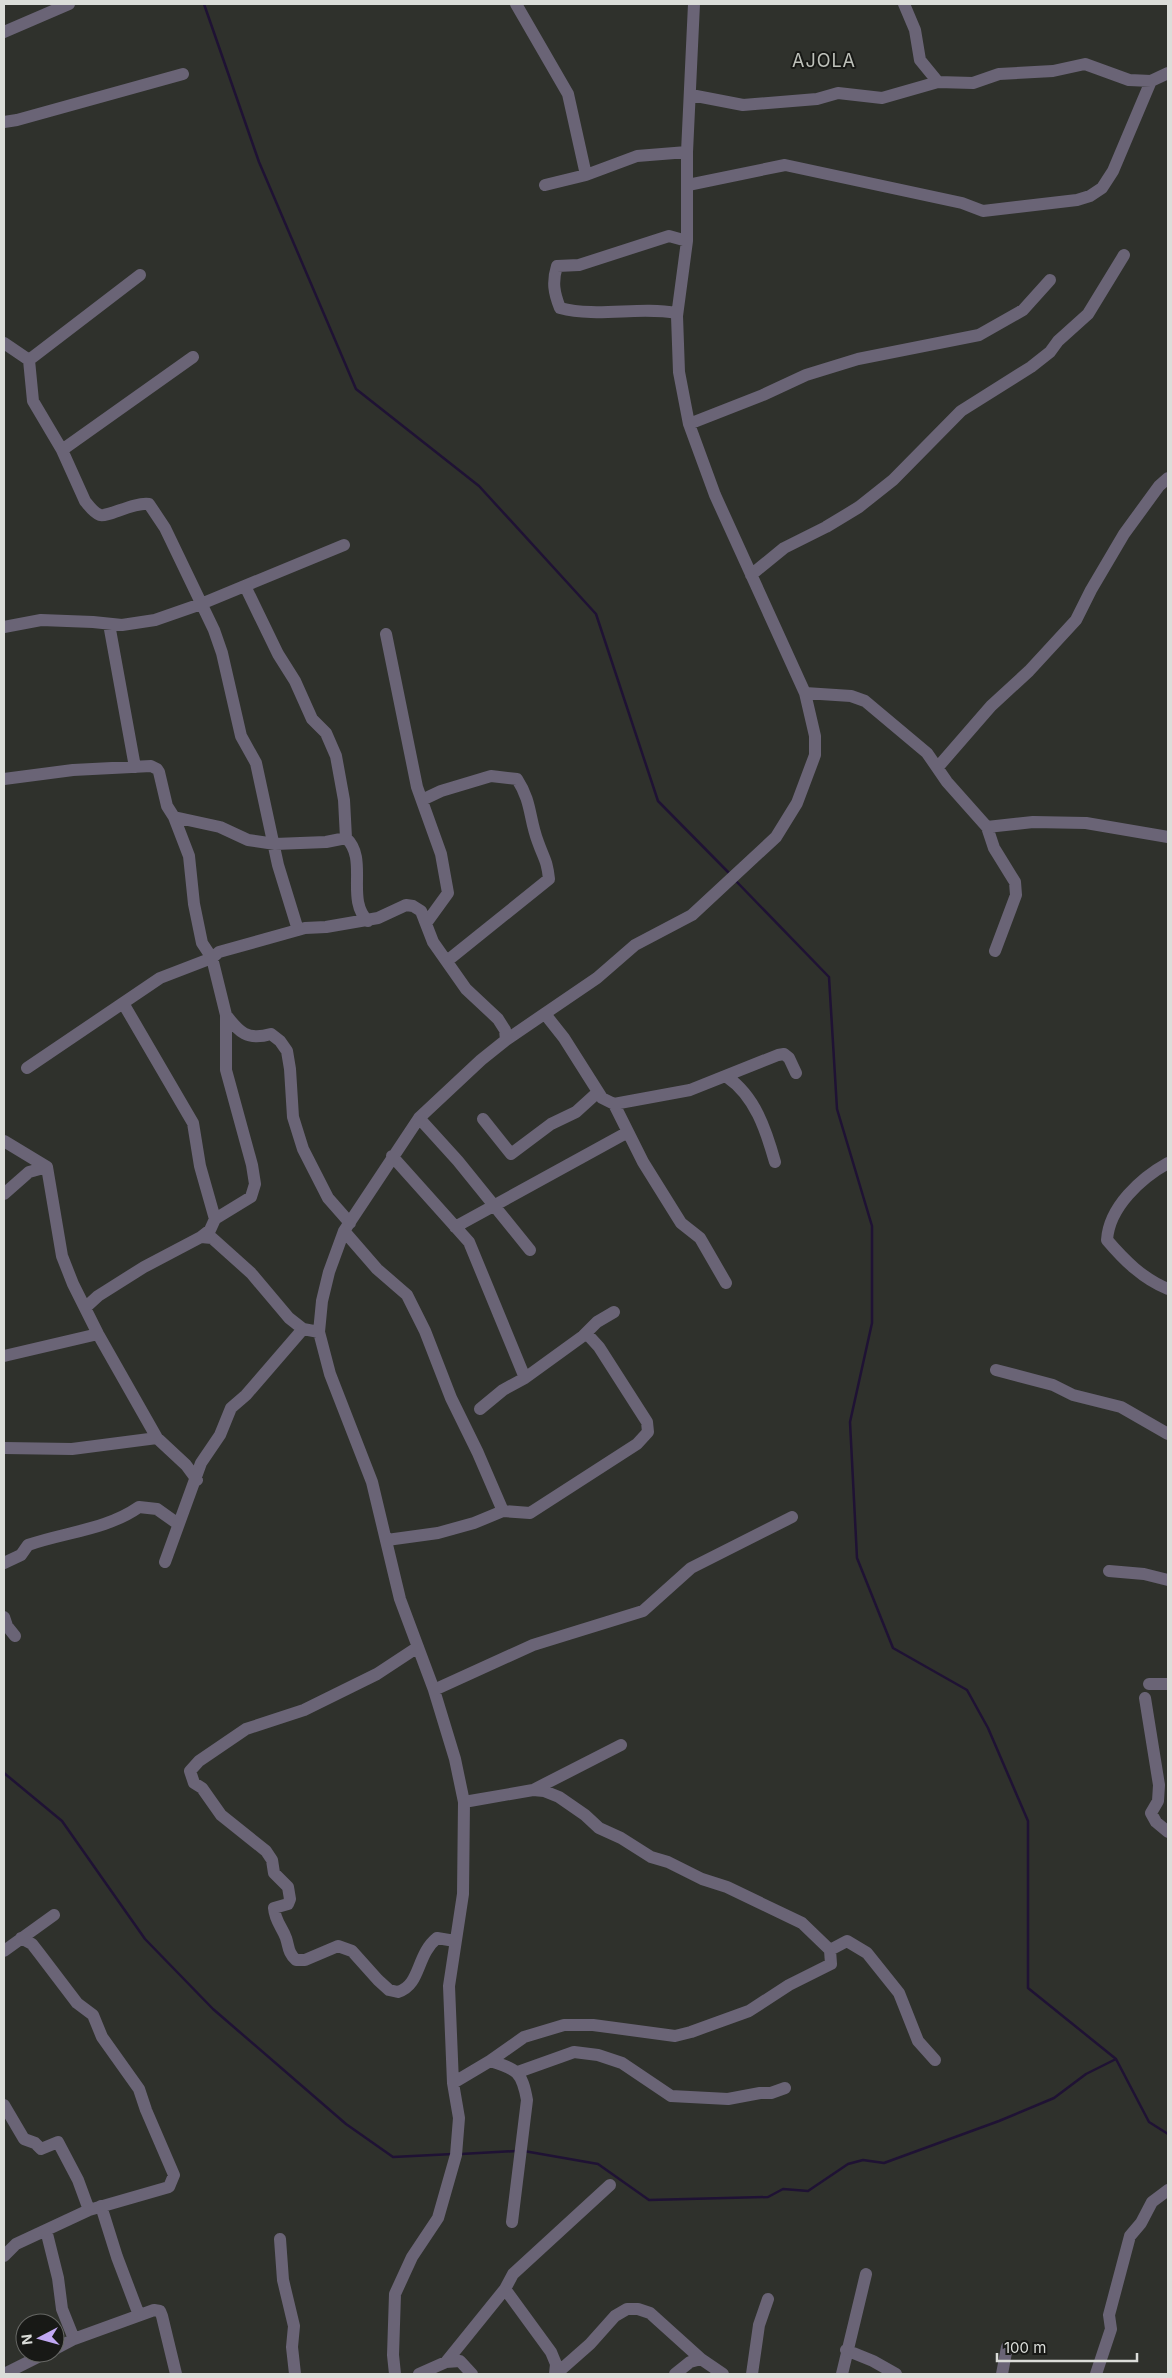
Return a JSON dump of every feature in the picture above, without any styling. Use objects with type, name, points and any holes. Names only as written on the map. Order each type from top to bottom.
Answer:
[{"type":"street","points":[[4,32],[70,4]]},
{"type":"street","points":[[516,4],[568,94],[586,175]]},
{"type":"street","points":[[395,2374],[393,2355],[396,2294],[412,2257],[438,2218],[456,2155],[459,2118],[453,2083],[448,1986],[463,1894],[465,1862],[464,1802],[455,1760],[434,1690],[400,1599],[372,1482],[330,1374],[319,1332],[322,1301],[347,1227],[392,1156],[419,1118],[474,1066],[506,1040],[597,978],[635,945],[692,915],[776,837],[797,803],[815,755],[815,736],[805,694],[715,495],[689,424],[679,372],[677,313],[687,241],[687,152],[694,4]]},
{"type":"street","points":[[904,4],[915,30],[920,60],[938,82]]},
{"type":"street","points":[[691,95],[743,105],[817,99],[838,93],[882,98],[938,82],[973,83],[999,74],[1053,71],[1085,64],[1129,80],[1151,81],[1168,73]]},
{"type":"street","points":[[4,122],[183,74]]},
{"type":"street","points":[[688,185],[785,165],[962,203],[983,210],[1077,200],[1090,196],[1102,188],[1113,171],[1151,81]]},
{"type":"street","points":[[545,185],[586,175],[636,156],[687,152]]},
{"type":"street","points":[[677,313],[654,309],[580,313],[560,308],[554,293],[554,278],[557,266],[579,265],[669,236],[687,241]]},
{"type":"street","points":[[751,575],[784,548],[826,527],[859,507],[905,468],[962,412],[1031,368],[1050,352],[1058,341],[1088,314],[1124,255]]},
{"type":"street","points":[[29,360],[140,275]]},
{"type":"street","points":[[689,424],[763,395],[806,375],[858,359],[979,335],[1023,310],[1050,280]]},
{"type":"street","points":[[4,343],[29,360]]},
{"type":"street","points":[[62,450],[193,357]]},
{"type":"street","points":[[29,360],[33,401],[62,450],[85,501],[97,514],[104,515],[125,507],[146,503],[152,506],[165,528],[201,604],[222,653],[241,736],[256,763],[278,865],[298,930]]},
{"type":"street","points":[[938,768],[991,706],[1028,671],[1076,620],[1091,590],[1124,534],[1159,486],[1168,478]]},
{"type":"street","points":[[4,627],[41,620],[140,624],[201,604],[344,545]]},
{"type":"street","points":[[245,586],[278,654],[295,681],[312,719],[326,734],[336,756],[344,800],[346,838],[350,842],[356,861],[359,910],[368,920]]},
{"type":"street","points":[[109,624],[135,767]]},
{"type":"street","points":[[386,634],[422,800],[441,854],[448,893],[427,922]]},
{"type":"street","points":[[805,694],[851,696],[865,702],[927,753],[947,782],[987,827],[994,848],[1015,882],[1016,894],[995,951]]},
{"type":"street","points":[[4,779],[73,770],[150,766],[157,768],[167,806],[174,817],[189,856],[194,904],[202,943],[212,958],[226,1014],[226,1070],[252,1165],[254,1184],[251,1197],[215,1218],[210,1230],[201,1237],[144,1267],[98,1296],[86,1307]]},
{"type":"street","points":[[422,800],[441,791],[491,776],[517,779],[527,794],[538,842],[547,860],[549,879],[447,961]]},
{"type":"street","points":[[174,817],[220,827],[248,840],[275,844],[326,842],[346,838]]},
{"type":"street","points":[[987,827],[1032,822],[1086,823],[1168,837]]},
{"type":"street","points":[[27,1068],[160,978],[212,958],[219,952],[298,930],[378,918],[406,905],[413,906],[421,912],[427,922],[433,942],[466,989],[498,1019],[505,1030],[506,1040]]},
{"type":"street","points":[[123,1002],[193,1123],[200,1166],[215,1218]]},
{"type":"street","points":[[226,1014],[239,1032],[258,1038],[271,1034],[280,1041],[287,1051],[293,1117],[302,1149],[328,1198],[377,1269],[407,1295],[426,1331],[451,1398],[503,1511]]},
{"type":"street","points":[[545,1014],[564,1038],[602,1098],[614,1104],[628,1132],[681,1223],[700,1238],[726,1283]]},
{"type":"street","points":[[614,1104],[690,1090],[784,1054],[789,1058],[796,1072]]},
{"type":"street","points":[[727,1077],[745,1092],[765,1128],[775,1162]]},
{"type":"street","points":[[483,1119],[512,1154],[551,1124],[576,1112],[598,1092]]},
{"type":"street","points":[[419,1118],[458,1161],[530,1250]]},
{"type":"street","points":[[455,1227],[628,1132]]},
{"type":"street","points":[[4,1141],[46,1167],[62,1256],[73,1284],[98,1334],[157,1438],[186,1464],[197,1480]]},
{"type":"street","points":[[392,1156],[469,1242],[525,1378]]},
{"type":"street","points":[[1168,1162],[1130,1192],[1108,1226],[1107,1240],[1129,1265],[1159,1285],[1168,1288]]},
{"type":"street","points":[[4,1194],[29,1172],[46,1167]]},
{"type":"street","points":[[201,1237],[212,1238],[251,1273],[289,1318],[303,1329],[319,1332]]},
{"type":"street","points":[[480,1409],[503,1390],[525,1378],[583,1336],[597,1322],[614,1312]]},
{"type":"street","points":[[165,1562],[178,1524],[197,1480],[201,1463],[220,1435],[231,1408],[246,1395],[303,1329]]},
{"type":"street","points":[[4,1356],[98,1334]]},
{"type":"street","points":[[387,1540],[438,1532],[474,1523],[503,1511],[530,1513],[630,1448],[648,1432],[648,1422],[599,1347],[588,1336],[583,1336]]},
{"type":"street","points":[[996,1370],[1053,1385],[1073,1395],[1121,1407],[1168,1434]]},
{"type":"street","points":[[4,1448],[72,1449],[157,1438]]},
{"type":"street","points":[[4,1563],[22,1555],[28,1545],[99,1527],[127,1515],[139,1507],[157,1509],[178,1524]]},
{"type":"street","points":[[434,1690],[533,1645],[642,1611],[691,1568],[792,1517]]},
{"type":"street","points":[[1109,1571],[1144,1574],[1168,1580]]},
{"type":"street","points":[[4,1617],[7,1626],[15,1636]]},
{"type":"street","points":[[418,1647],[377,1674],[304,1710],[246,1729],[199,1761],[190,1771],[194,1784],[207,1794],[221,1815],[263,1848],[272,1860],[274,1873],[288,1887],[290,1899],[288,1904],[274,1908],[275,1917],[286,1939],[287,1948],[296,1960],[306,1960],[338,1946],[344,1947],[352,1951],[389,1990],[398,1992],[411,1984],[428,1945],[437,1938],[456,1941]]},
{"type":"street","points":[[1149,1684],[1168,1684]]},
{"type":"street","points":[[1145,1698],[1163,1799],[1151,1813],[1156,1822],[1168,1832]]},
{"type":"street","points":[[533,1790],[621,1746]]},
{"type":"street","points":[[453,2083],[490,2061],[524,2037],[564,2025],[593,2025],[675,2036],[691,2032],[749,2011],[789,1985],[831,1964],[830,1950],[802,1923],[727,1886],[702,1878],[668,1862],[651,1858],[621,1838],[600,1828],[559,1797],[544,1791],[533,1790],[464,1802]]},
{"type":"street","points":[[4,1951],[54,1915]]},
{"type":"street","points":[[4,2256],[16,2244],[95,2208],[169,2186],[174,2175],[146,2110],[140,2089],[102,2037],[93,2015],[77,2003],[32,1944],[21,1938]]},
{"type":"street","points":[[830,1950],[847,1941],[867,1953],[899,1993],[918,2041],[935,2060]]},
{"type":"street","points":[[518,2072],[574,2052],[598,2055],[622,2063],[671,2096],[728,2099],[760,2093],[771,2093],[785,2088]]},
{"type":"street","points":[[490,2061],[511,2067],[518,2072],[524,2083],[527,2100],[512,2222]]},
{"type":"street","points":[[4,2105],[24,2139],[34,2143],[41,2149],[58,2142],[95,2208],[117,2257],[139,2315]]},
{"type":"street","points":[[446,2362],[519,2268],[610,2185]]},
{"type":"street","points":[[1096,2374],[1112,2330],[1109,2314],[1130,2236],[1141,2222],[1152,2202],[1168,2190]]},
{"type":"street","points":[[46,2230],[58,2278],[62,2309],[74,2339]]},
{"type":"street","points":[[280,2239],[282,2280],[294,2326],[292,2347],[295,2374]]},
{"type":"street","points":[[842,2374],[846,2350],[866,2274]]},
{"type":"street","points":[[504,2289],[551,2352],[556,2364],[555,2374]]},
{"type":"street","points":[[752,2374],[759,2325],[768,2299]]},
{"type":"street","points":[[555,2374],[572,2361],[615,2316],[627,2309],[638,2309],[650,2313],[701,2359],[723,2374]]},
{"type":"street","points":[[65,2343],[139,2315],[154,2310],[160,2311],[176,2374]]},
{"type":"street","points":[[1002,2374],[1006,2347]]},
{"type":"street","points":[[846,2350],[874,2361],[896,2374]]},
{"type":"street","points":[[675,2374],[690,2362],[701,2359]]},
{"type":"street","points":[[419,2374],[446,2362],[460,2362],[472,2374]]},
{"type":"street","points":[[4,2374],[26,2363]]},
{"type":"waterway","points":[[204,4],[259,162],[356,389],[479,486],[596,614],[658,801],[730,874]]},
{"type":"waterway","points":[[735,880],[829,977],[837,1109],[872,1226],[872,1323],[850,1422],[857,1558],[893,1648],[967,1690],[988,1728],[1028,1821],[1028,1988],[1116,2059],[1149,2122],[1168,2134]]},
{"type":"waterway","points":[[4,1773],[62,1821],[145,1939],[213,2009],[346,2124],[393,2157],[453,2154]]},
{"type":"waterway","points":[[524,2151],[598,2164],[649,2200],[768,2197],[783,2189],[808,2191],[848,2164],[863,2160],[884,2163],[999,2121],[1054,2098],[1086,2074],[1116,2059]]},
{"type":"waterway","points":[[461,2154],[516,2151]]},
{"type":"district","name":"AJOLA","points":[[824,61]]}]
